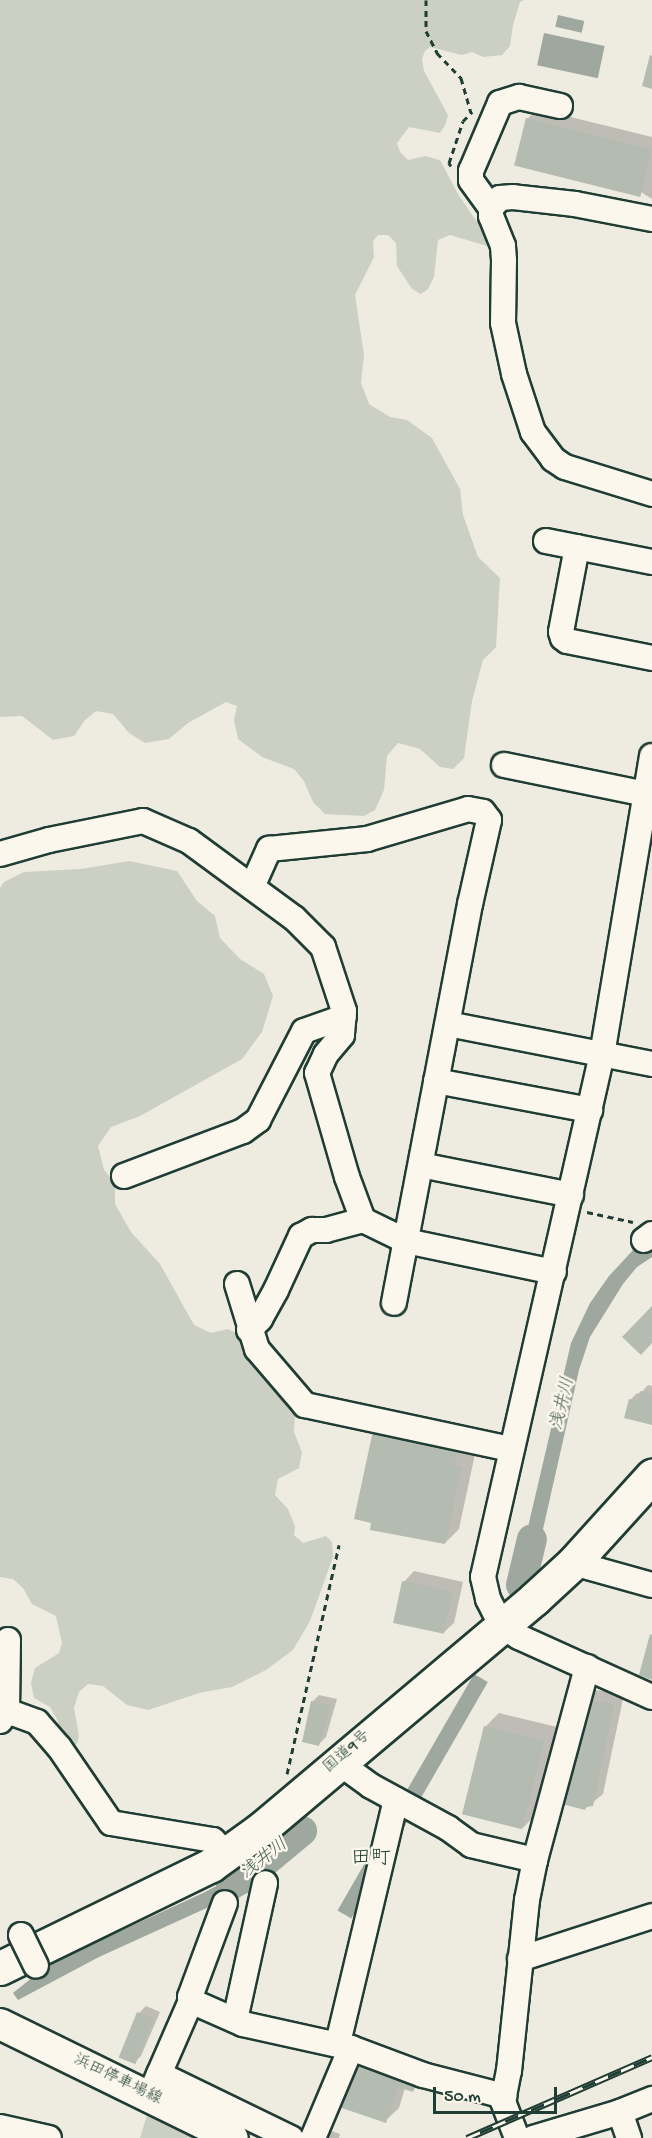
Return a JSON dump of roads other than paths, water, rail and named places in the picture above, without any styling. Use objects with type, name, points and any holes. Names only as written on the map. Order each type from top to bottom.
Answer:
[{"type":"highway","name":"国道9号","points":[[0,1968],[211,1865],[261,1829],[354,1773],[502,1626],[573,1563],[652,1476]]},
{"type":"main road","name":"浜田停車場線","points":[[0,2024],[154,2086],[233,2138]]},
{"type":"street","points":[[560,106],[519,97],[500,103],[471,171],[471,180],[491,208],[491,216],[503,246],[504,323],[514,374],[533,432],[553,459],[565,467],[652,494]]},
{"type":"street","points":[[491,208],[500,198],[513,196],[575,204],[652,219]]},
{"type":"street","points":[[546,541],[652,562]]},
{"type":"street","points":[[577,547],[561,632],[564,640],[652,658]]},
{"type":"street","points":[[652,756],[602,1054],[483,1577],[488,1599],[502,1626],[519,1637],[652,1697]]},
{"type":"street","points":[[504,765],[645,794]]},
{"type":"street","points":[[252,887],[269,849],[367,839],[468,809],[483,812],[489,820],[470,904],[394,1303]]},
{"type":"street","points":[[0,854],[49,840],[143,821],[189,841],[310,931],[323,947],[339,993],[344,1017],[342,1035],[326,1054],[317,1073],[347,1177],[363,1220]]},
{"type":"street","points":[[124,1176],[243,1131],[258,1120],[304,1031],[344,1017]]},
{"type":"street","points":[[448,1024],[652,1064]]},
{"type":"street","points":[[436,1081],[590,1110]]},
{"type":"street","points":[[421,1164],[569,1201]]},
{"type":"street","points":[[249,1330],[260,1319],[301,1236],[312,1230],[326,1230],[363,1220],[406,1241],[554,1272]]},
{"type":"street","points":[[237,1284],[249,1330],[263,1358],[310,1408],[511,1449]]},
{"type":"street","points":[[573,1563],[652,1585]]},
{"type":"street","points":[[8,1640],[4,1716],[37,1722],[58,1747],[111,1823],[213,1840],[226,1854]]},
{"type":"street","points":[[517,2138],[506,2110],[504,2096],[509,2072],[520,1959],[535,1860],[587,1667]]},
{"type":"street","points":[[354,1773],[396,1800],[448,1828],[471,1845],[535,1860]]},
{"type":"street","points":[[313,2138],[345,2046],[396,1800]]},
{"type":"street","points":[[236,2020],[265,1883]]},
{"type":"street","points":[[225,1903],[189,1997],[191,2001],[154,2086],[291,2138]]},
{"type":"street","points":[[520,1959],[652,1916]]},
{"type":"street","points":[[21,1935],[36,1966]]},
{"type":"street","points":[[191,2001],[236,2020],[345,2046],[423,2074],[504,2096]]},
{"type":"street","points":[[533,2138],[620,2112],[652,2099]]},
{"type":"street","points":[[620,2112],[629,2138]]},
{"type":"street","points":[[0,2127],[49,2138]]},
{"type":"water","points":[[558,15],[584,21],[582,33],[555,27]]},
{"type":"water","points":[[544,33],[605,46],[598,78],[537,65]]},
{"type":"water","points":[[652,1238],[652,1257],[637,1267],[623,1284],[590,1337],[579,1370],[534,1569],[514,1587],[571,1343],[590,1303],[609,1276],[635,1248]]},
{"type":"water","points":[[474,1674],[488,1682],[351,1918],[338,1910]]},
{"type":"water","points":[[261,1856],[270,1868],[233,1896],[99,1957],[18,2000],[13,1993],[49,1964],[203,1893],[224,1882]]},
{"type":"waterway","name":"浅井川","points":[[521,1585],[532,1539]]},
{"type":"waterway","name":"浅井川","points":[[231,1885],[249,1875],[302,1831]]},
{"type":"railway","points":[[467,2138],[652,2057]]},
{"type":"district","name":"田町","points":[[371,1859]]}]
